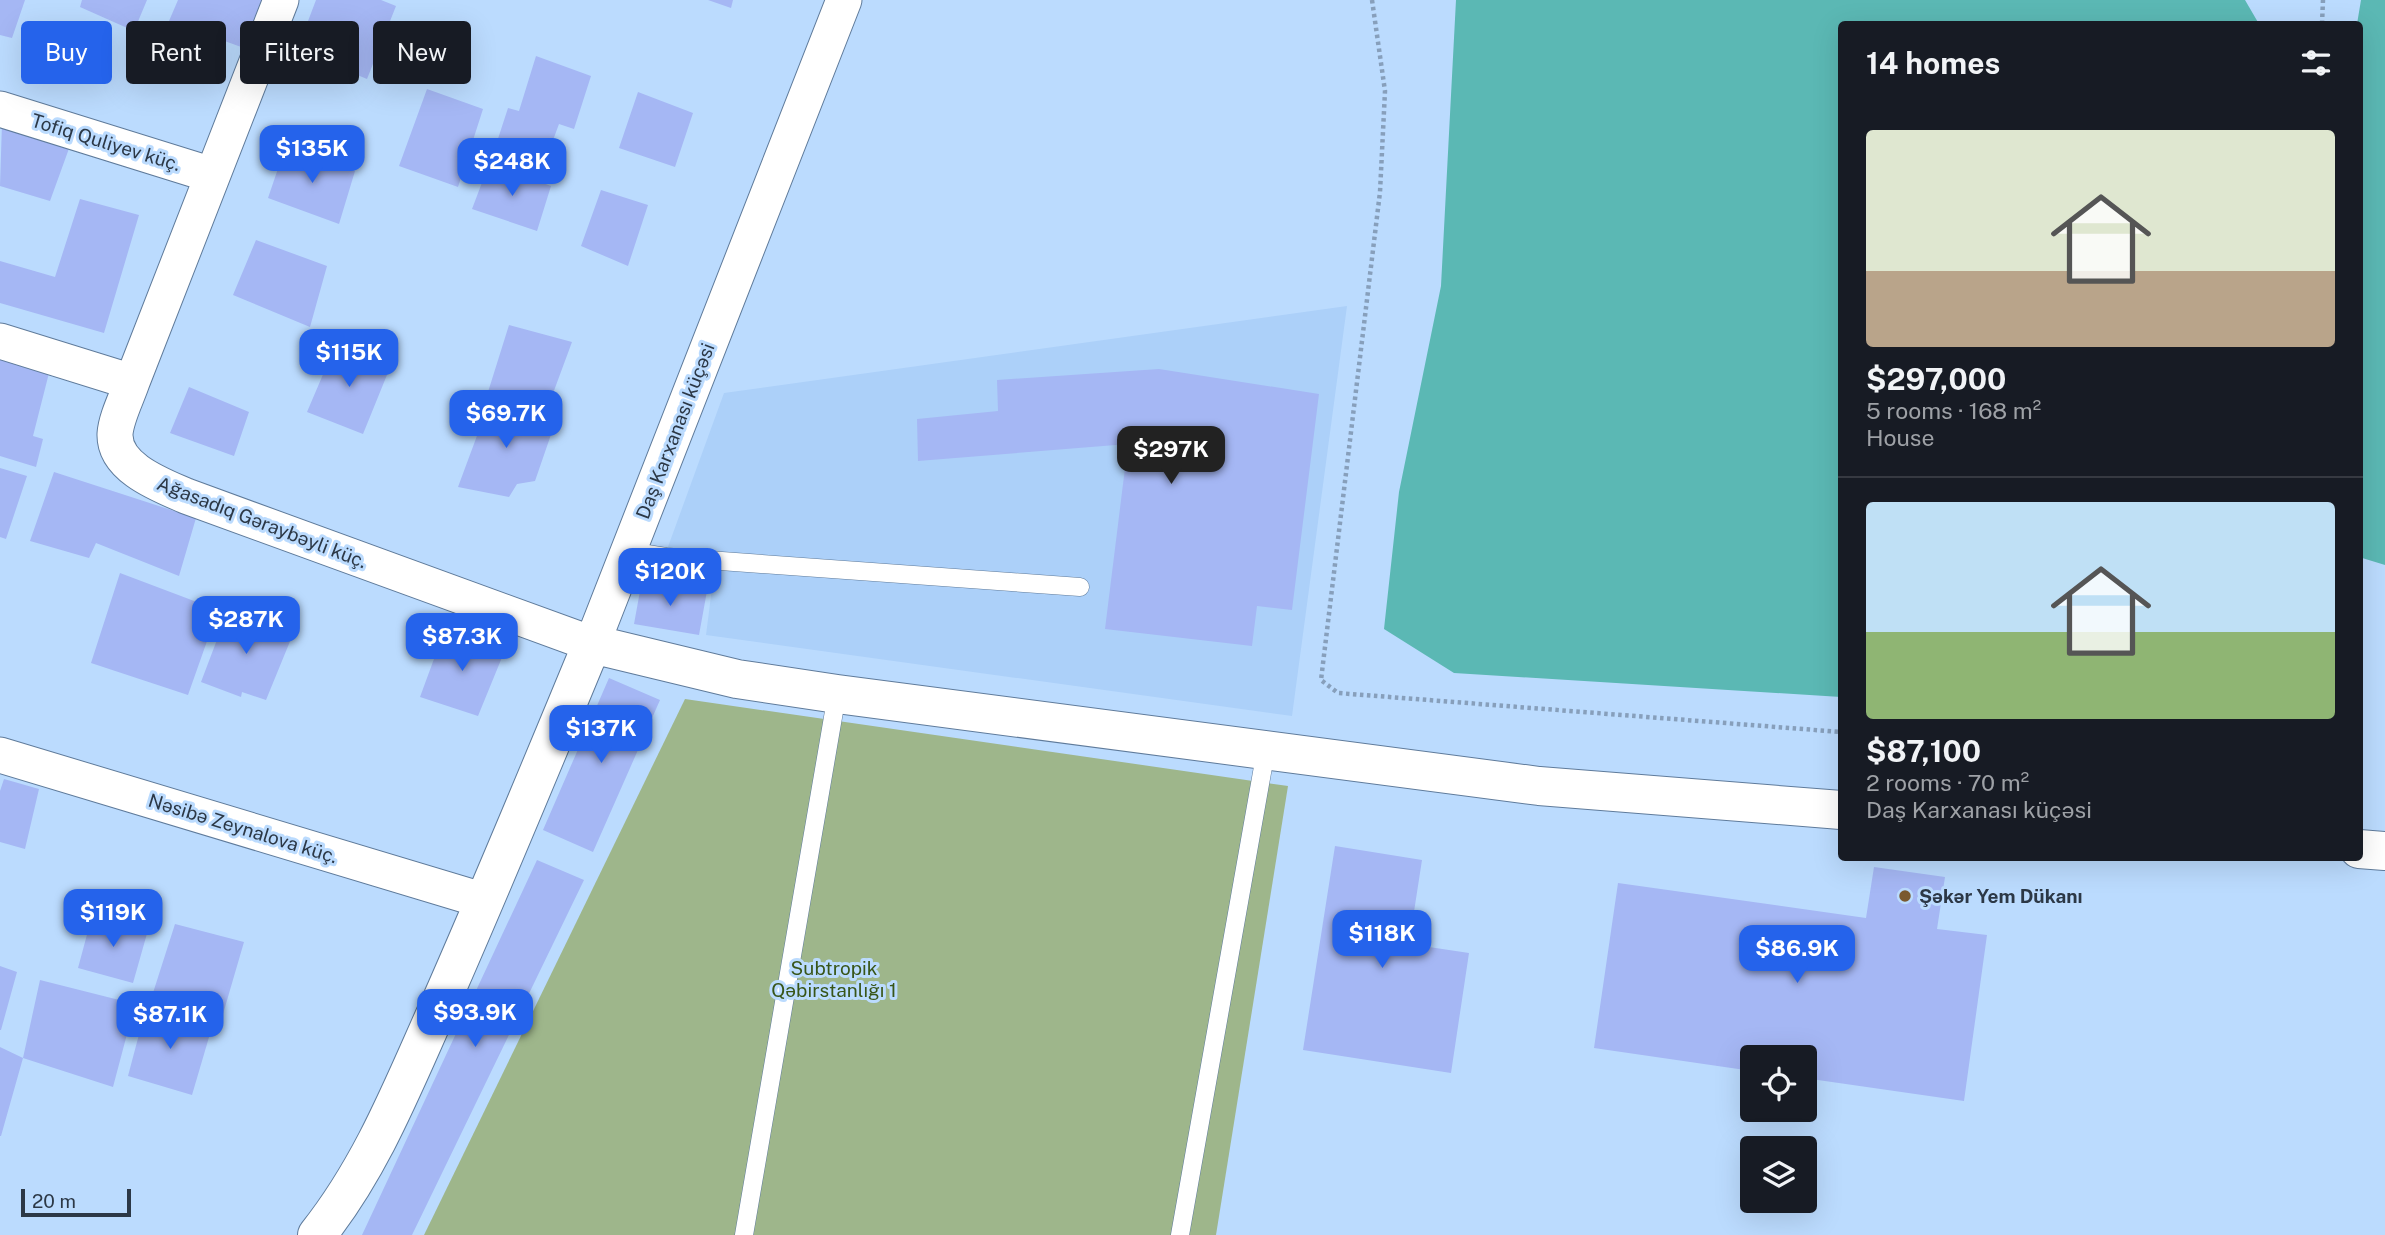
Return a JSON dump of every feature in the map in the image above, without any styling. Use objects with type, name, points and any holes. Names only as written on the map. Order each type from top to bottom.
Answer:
[{"type":"street","name":"Ağasadıq Gəraybəyli küç.","points":[[281,0],[132,382],[115,435],[123,459],[148,479],[186,496],[592,644]]},
{"type":"street","name":"Daş Karxanası küçəsi","points":[[317,1235],[346,1199],[377,1143],[485,901],[592,644],[844,0]]},
{"type":"street","name":"Tofiq Quliyev küç.","points":[[0,109],[212,175]]},
{"type":"street","points":[[0,341],[132,382]]},
{"type":"street","points":[[592,644],[737,679],[838,694],[1539,786],[1838,810]]},
{"type":"street","name":"Nəsibə Zeynalova küç.","points":[[0,755],[485,901]]},
{"type":"street","points":[[2363,849],[2385,851]]},
{"type":"lane","points":[[628,551],[666,557],[1080,587]]},
{"type":"lane","points":[[744,1235],[838,694]]},
{"type":"lane","points":[[1181,1235],[1266,750]]},
{"type":"path","points":[[1372,0],[1385,91],[1380,191],[1321,680],[1338,693],[1838,732]]},
{"type":"path","points":[[2322,21],[2323,0]]},
{"type":"shaded area","points":[[1456,0],[2245,0],[2257,21],[1838,21],[1838,697],[1454,673],[1384,629],[1399,492],[1441,286]]},
{"type":"shaded area","points":[[2361,0],[2385,0],[2385,565],[2363,558],[2363,21],[2358,21]]},
{"type":"shaded area","points":[[1347,306],[1292,716],[706,635],[712,588],[657,577],[724,393]]},
{"type":"green space","name":"Subtropik Qəbirstanlığı 1","points":[[685,699],[1288,786],[1216,1235],[424,1235]]},
{"type":"building","points":[[0,0],[25,0],[12,38],[0,35]]},
{"type":"building","points":[[82,0],[147,0],[138,21],[126,21],[126,27],[80,7]]},
{"type":"building","points":[[178,0],[263,0],[255,21],[240,21],[240,47],[226,42],[226,21],[169,21]]},
{"type":"building","points":[[316,0],[381,0],[396,6],[390,21],[373,21],[373,64],[367,79],[359,76],[359,21],[308,21]]},
{"type":"building","points":[[708,0],[733,0],[731,8]]},
{"type":"building","points":[[536,56],[591,76],[574,129],[559,124],[542,170],[494,151],[508,108],[519,111]]},
{"type":"building","points":[[427,89],[483,109],[458,187],[399,166]]},
{"type":"building","points":[[638,92],[693,113],[675,167],[619,148]]},
{"type":"building","points":[[2,123],[71,143],[50,201],[0,186]]},
{"type":"building","points":[[286,145],[355,171],[339,224],[268,198]]},
{"type":"building","points":[[489,164],[551,186],[537,231],[472,209]]},
{"type":"building","points":[[601,190],[648,205],[628,266],[581,246]]},
{"type":"building","points":[[80,199],[139,215],[104,333],[0,303],[0,261],[55,277]]},
{"type":"building","points":[[256,240],[327,266],[310,327],[233,295]]},
{"type":"building","points":[[509,325],[572,342],[545,415],[488,392]]},
{"type":"building","points":[[336,344],[391,365],[363,434],[307,412]]},
{"type":"building","points":[[0,357],[49,373],[33,436],[43,439],[36,467],[0,456]]},
{"type":"building","points":[[1159,369],[1319,394],[1292,610],[1257,606],[1252,646],[1105,629],[1128,444],[918,461],[917,419],[998,411],[997,380]]},
{"type":"building","points":[[189,387],[249,412],[234,456],[170,433]]},
{"type":"building","points":[[491,398],[555,423],[535,481],[517,484],[509,497],[458,487]]},
{"type":"building","points":[[0,468],[27,476],[6,539],[0,537]]},
{"type":"building","points":[[54,472],[196,518],[179,576],[96,543],[89,558],[30,541]]},
{"type":"building","points":[[120,573],[218,610],[188,695],[91,663]]},
{"type":"building","points":[[642,580],[707,591],[699,635],[634,624]]},
{"type":"building","points":[[229,608],[293,634],[266,700],[242,692],[241,697],[201,682]]},
{"type":"building","points":[[445,629],[505,650],[478,716],[420,697]]},
{"type":"building","points":[[609,678],[660,700],[593,852],[543,830]]},
{"type":"building","points":[[4,779],[39,789],[25,849],[0,842],[0,791]]},
{"type":"building","points":[[1335,846],[1422,860],[1409,944],[1469,953],[1451,1073],[1303,1050]]},
{"type":"building","points":[[537,860],[584,880],[412,1235],[362,1235]]},
{"type":"building","points":[[1874,867],[1945,877],[1937,929],[1987,935],[1964,1101],[1817,1080],[1817,1045],[1740,1045],[1740,1069],[1594,1048],[1618,883],[1866,918]]},
{"type":"building","points":[[92,916],[148,930],[133,983],[78,968]]},
{"type":"building","points":[[175,924],[244,942],[223,1014],[152,996]]},
{"type":"building","points":[[0,966],[17,972],[1,1030],[0,1030]]},
{"type":"building","points":[[40,980],[135,1004],[113,1087],[23,1058]]},
{"type":"building","points":[[146,1008],[212,1027],[192,1095],[128,1076]]},
{"type":"building","points":[[0,1047],[23,1058],[1,1136],[0,1136]]},
{"type":"place","name":"Şəkər Yem Dükanı","points":[[1905,896]]}]
